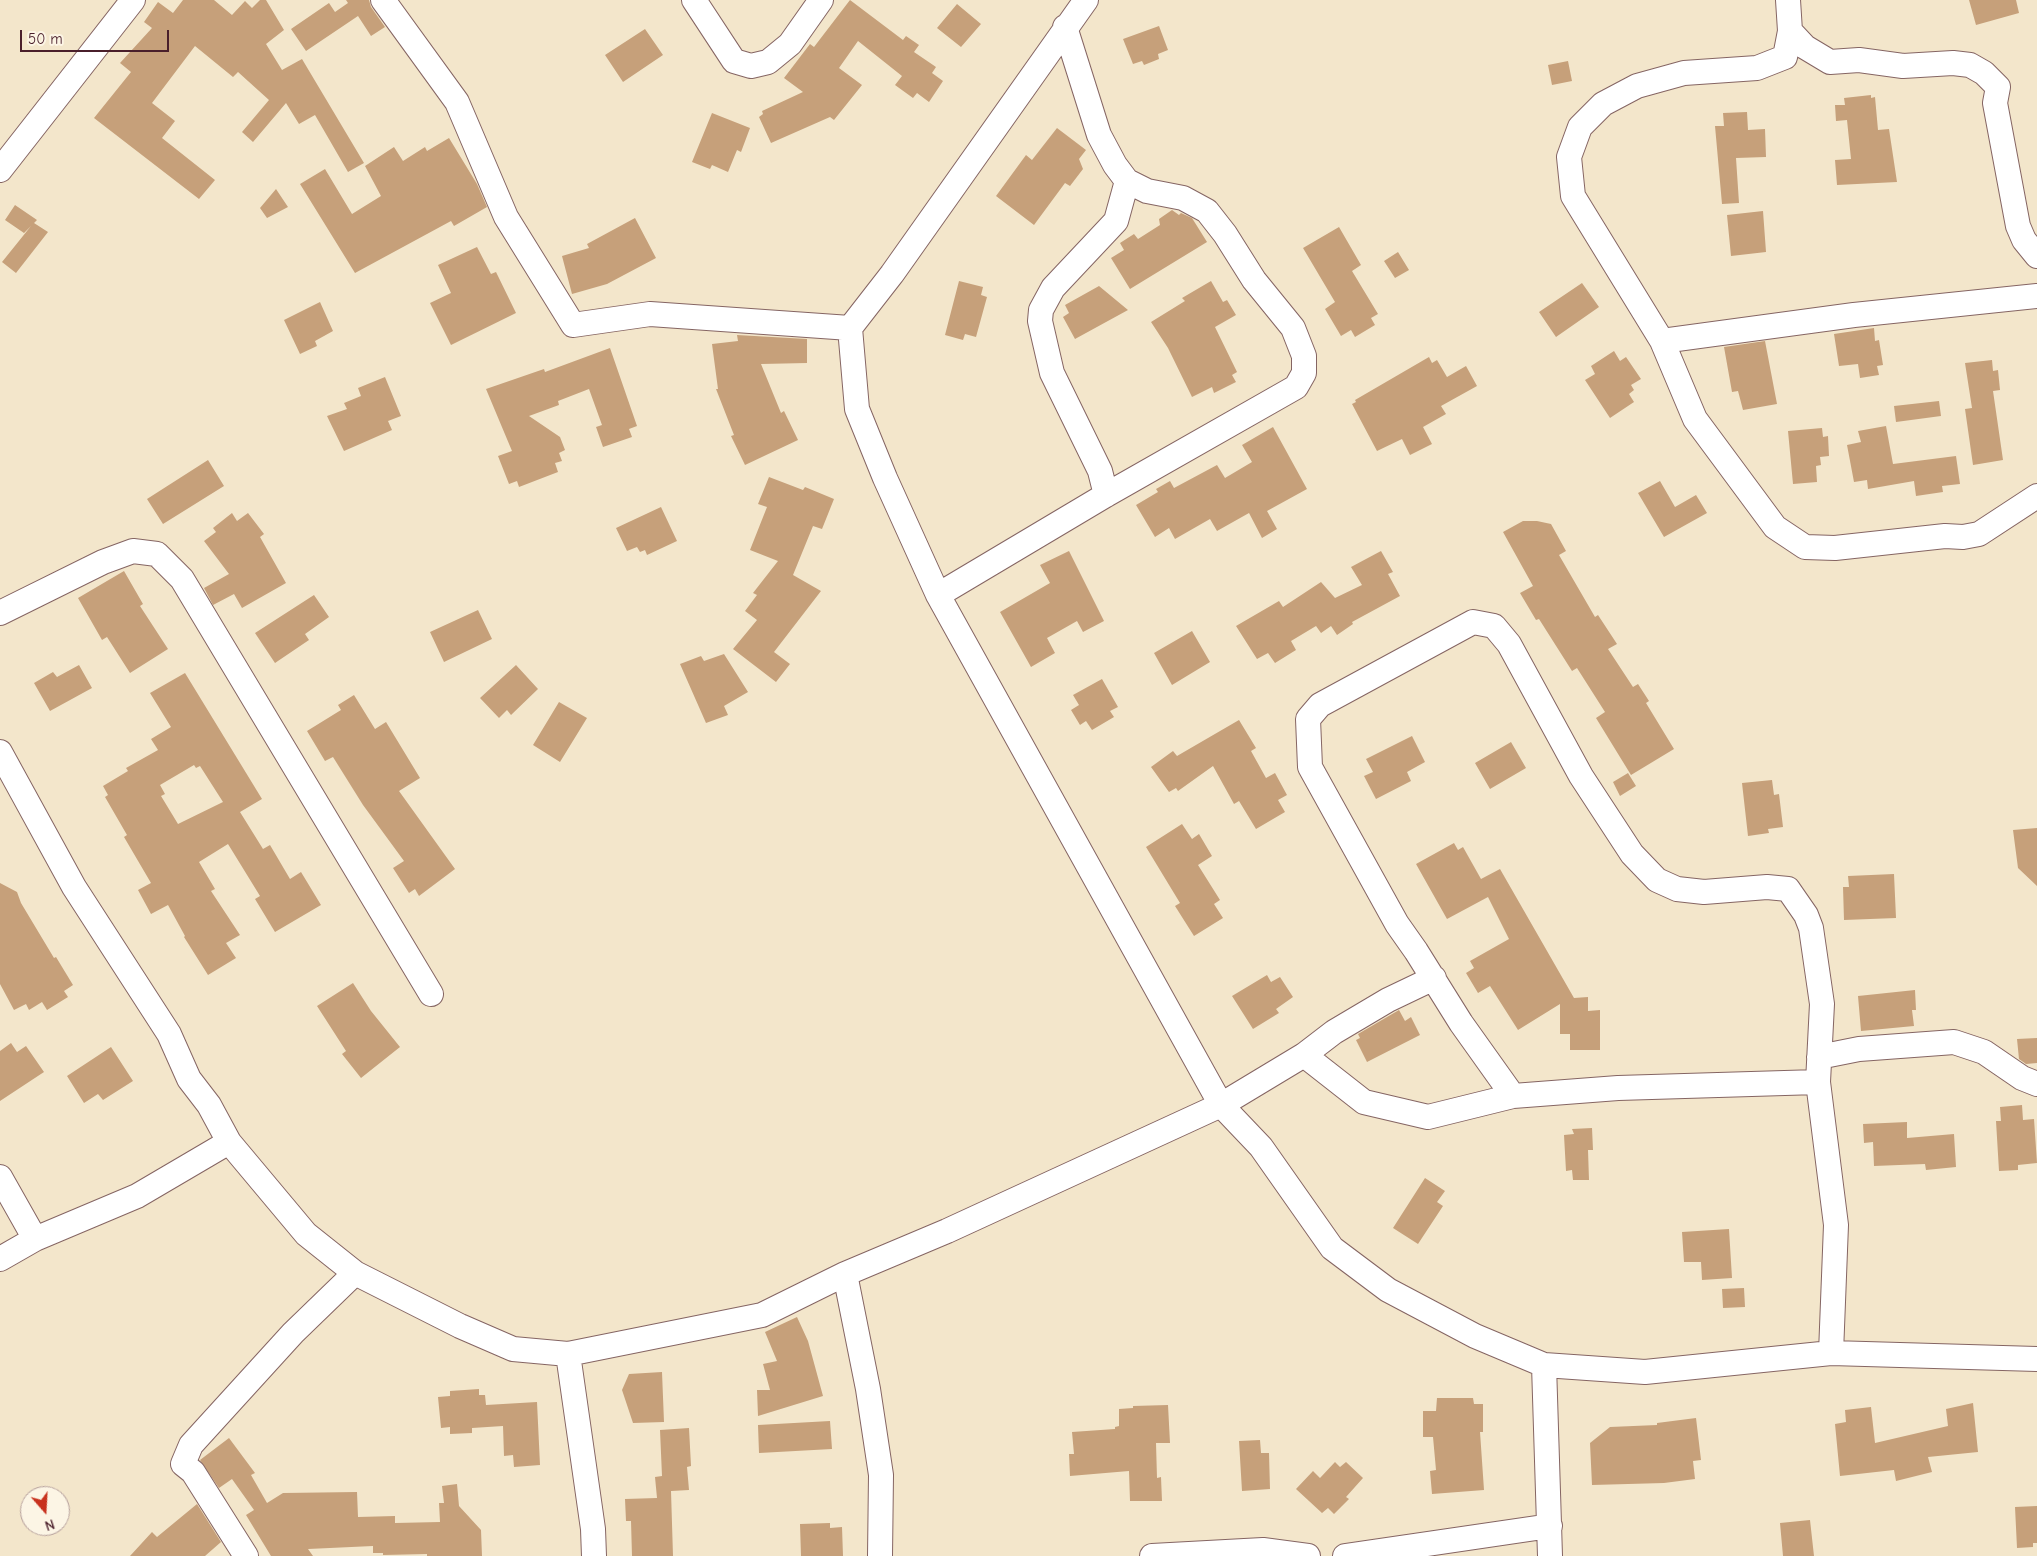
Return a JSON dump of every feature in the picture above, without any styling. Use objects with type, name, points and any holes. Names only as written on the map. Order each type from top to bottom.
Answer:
[{"type":"street","points":[[0,170],[133,0]]},
{"type":"street","points":[[383,0],[457,102],[506,217],[573,325],[650,314],[850,328]]},
{"type":"street","points":[[694,0],[734,61],[751,66],[768,62],[790,44],[821,0]]},
{"type":"street","points":[[1086,0],[1065,27],[892,274],[850,328],[857,409],[885,478],[938,595],[1221,1105],[1261,1147],[1332,1248],[1388,1290],[1475,1336],[1544,1365],[1645,1372],[1831,1354],[2037,1359]]},
{"type":"street","points":[[1788,0],[1790,31],[1785,57],[1757,68],[1684,73],[1637,86],[1603,104],[1580,128],[1569,157],[1572,196],[1662,340],[1695,419],[1775,526],[1804,547],[1835,548],[1979,534],[2037,496]]},
{"type":"street","points":[[938,595],[1106,495],[1296,387],[1304,373],[1304,356],[1293,328],[1254,280],[1225,234],[1207,211],[1183,198],[1147,191],[1127,181],[1099,135],[1065,27]]},
{"type":"street","points":[[1790,31],[1805,47],[1830,62],[1859,60],[1903,66],[1952,63],[1970,65],[1984,73],[1998,87],[1995,103],[2018,226],[2024,240],[2037,256]]},
{"type":"street","points":[[1106,495],[1100,471],[1052,372],[1040,321],[1041,310],[1053,288],[1116,220],[1127,181]]},
{"type":"street","points":[[1662,340],[1854,315],[2037,296]]},
{"type":"street","points":[[0,613],[103,562],[133,551],[157,554],[182,579],[431,994]]},
{"type":"street","points":[[1513,1096],[1461,1023],[1434,978],[1397,924],[1310,767],[1308,719],[1320,705],[1474,622],[1494,626],[1509,644],[1581,776],[1632,854],[1657,880],[1677,889],[1704,892],[1767,887],[1788,889],[1806,915],[1810,928],[1822,1004],[1818,1082],[1836,1225],[1831,1354]]},
{"type":"street","points":[[0,752],[74,887],[169,1034],[189,1078],[209,1105],[229,1142],[306,1234],[355,1273],[460,1326],[513,1349],[568,1354],[762,1315],[845,1274],[947,1231],[1221,1105],[1304,1056],[1334,1032],[1388,1000],[1434,978]]},
{"type":"street","points":[[1819,1057],[1859,1049],[1954,1042],[1984,1052],[2022,1078],[2037,1084]]},
{"type":"street","points":[[1304,1056],[1364,1102],[1428,1117],[1513,1096],[1618,1088],[1818,1082]]},
{"type":"street","points":[[0,1259],[35,1239],[137,1196],[229,1142]]},
{"type":"street","points":[[0,1177],[35,1239]]},
{"type":"street","points":[[246,1556],[193,1472],[183,1464],[191,1445],[293,1333],[355,1273]]},
{"type":"street","points":[[845,1274],[868,1389],[881,1475],[880,1556]]},
{"type":"street","points":[[568,1354],[590,1511],[594,1556]]},
{"type":"street","points":[[1544,1365],[1550,1556]]},
{"type":"street","points":[[1345,1556],[1550,1526]]},
{"type":"street","points":[[1152,1556],[1263,1550],[1308,1556]]},
{"type":"building","points":[[183,0],[214,0],[232,15],[245,1],[252,8],[260,0],[266,0],[284,30],[266,44],[282,70],[302,59],[364,163],[348,172],[315,115],[299,124],[286,103],[253,142],[242,132],[269,100],[238,72],[233,77],[195,46],[152,103],[175,121],[162,138],[215,180],[199,199],[94,118],[131,72],[120,63],[152,28],[144,22],[158,2],[173,13]]},
{"type":"building","points":[[346,0],[369,0],[371,7],[385,27],[371,36],[358,16],[306,51],[291,29],[329,3],[335,12],[348,3]]},
{"type":"building","points":[[850,0],[903,40],[906,36],[919,45],[914,52],[936,67],[932,73],[943,81],[929,102],[917,93],[913,98],[895,85],[902,76],[858,41],[839,68],[862,85],[834,120],[830,117],[771,143],[759,117],[763,114],[762,111],[803,92],[784,78],[810,44],[814,47]]},
{"type":"building","points":[[1969,0],[2016,0],[2019,13],[1976,25]]},
{"type":"building","points":[[957,4],[981,24],[961,47],[937,28]]},
{"type":"building","points":[[1159,26],[1168,50],[1158,54],[1159,59],[1144,65],[1142,61],[1133,64],[1123,39]]},
{"type":"building","points":[[645,29],[663,55],[623,82],[605,55]]},
{"type":"building","points":[[1568,61],[1572,81],[1552,85],[1548,65]]},
{"type":"building","points":[[1871,95],[1871,98],[1875,97],[1878,130],[1889,129],[1897,182],[1837,185],[1835,160],[1851,159],[1847,120],[1836,121],[1835,105],[1845,105],[1844,98]]},
{"type":"building","points":[[1747,112],[1748,130],[1765,129],[1766,157],[1736,158],[1739,203],[1722,204],[1715,126],[1724,126],[1723,113]]},
{"type":"building","points":[[712,113],[750,128],[741,152],[737,150],[728,172],[712,165],[710,169],[692,162]]},
{"type":"building","points":[[1057,128],[1086,150],[1079,159],[1083,169],[1070,186],[1065,183],[1034,225],[996,196],[1026,155],[1032,160]]},
{"type":"building","points":[[449,138],[477,184],[487,207],[454,226],[451,221],[355,273],[300,184],[325,169],[352,214],[381,196],[365,166],[394,147],[403,161],[425,147],[427,151]]},
{"type":"building","points":[[276,189],[288,207],[267,218],[260,208]]},
{"type":"building","points":[[15,205],[37,220],[34,223],[48,232],[16,273],[2,262],[31,226],[24,233],[5,220]]},
{"type":"building","points":[[1172,210],[1179,215],[1181,213],[1192,218],[1207,242],[1130,289],[1111,258],[1124,250],[1120,243],[1134,234],[1138,239],[1160,225],[1159,219]]},
{"type":"building","points":[[1763,211],[1766,252],[1731,256],[1727,215]]},
{"type":"building","points":[[635,218],[656,258],[607,284],[572,294],[562,256],[589,248],[587,244]]},
{"type":"building","points":[[1339,227],[1361,265],[1352,271],[1378,314],[1371,318],[1375,325],[1355,337],[1351,330],[1341,336],[1325,309],[1335,302],[1303,248]]},
{"type":"building","points":[[477,247],[491,274],[496,272],[516,313],[451,345],[430,303],[451,293],[438,265]]},
{"type":"building","points":[[1398,252],[1409,270],[1395,278],[1384,261]]},
{"type":"building","points":[[959,281],[983,287],[981,295],[987,297],[976,337],[965,334],[963,340],[945,335]]},
{"type":"building","points":[[1211,281],[1223,302],[1227,300],[1236,315],[1215,327],[1237,372],[1232,375],[1236,382],[1214,393],[1212,387],[1192,397],[1168,348],[1151,322],[1185,301],[1182,298]]},
{"type":"building","points":[[1582,283],[1599,307],[1556,337],[1539,312]]},
{"type":"building","points":[[1099,286],[1128,310],[1075,339],[1063,317],[1069,313],[1065,305]]},
{"type":"building","points":[[320,302],[333,331],[315,341],[317,346],[300,354],[284,320]]},
{"type":"building","points":[[1874,328],[1875,341],[1879,340],[1883,365],[1877,366],[1879,375],[1860,378],[1858,364],[1839,366],[1834,334]]},
{"type":"building","points":[[737,335],[807,339],[807,363],[761,364],[781,413],[784,411],[798,440],[745,465],[731,436],[734,435],[716,389],[718,389],[712,344],[738,341]]},
{"type":"building","points":[[1765,341],[1777,404],[1743,410],[1738,391],[1732,392],[1724,347]]},
{"type":"building","points":[[610,348],[637,426],[629,429],[632,437],[603,447],[596,427],[602,425],[589,389],[558,401],[559,405],[529,416],[560,437],[565,450],[559,453],[562,461],[555,463],[558,472],[519,487],[517,481],[509,484],[498,456],[512,451],[486,389],[544,369],[545,372]]},
{"type":"building","points":[[1614,351],[1620,361],[1626,357],[1641,379],[1631,385],[1634,390],[1629,394],[1634,402],[1610,418],[1585,380],[1595,374],[1591,366]]},
{"type":"building","points":[[1429,357],[1432,363],[1437,360],[1447,377],[1466,366],[1477,386],[1441,406],[1446,414],[1423,427],[1432,444],[1410,455],[1402,439],[1377,451],[1352,404],[1356,402],[1355,400]]},
{"type":"building","points":[[1992,360],[1993,371],[1998,370],[2000,390],[1993,391],[2003,460],[1973,465],[1965,409],[1972,408],[1965,363]]},
{"type":"building","points":[[385,377],[401,416],[388,421],[392,430],[344,451],[327,416],[347,409],[344,403],[361,396],[358,388]]},
{"type":"building","points":[[1939,401],[1941,416],[1896,422],[1894,406]]},
{"type":"building","points":[[1886,426],[1893,464],[1956,456],[1960,484],[1942,486],[1943,492],[1916,496],[1914,481],[1868,489],[1867,480],[1854,482],[1847,445],[1861,442],[1858,431]]},
{"type":"building","points":[[1273,427],[1307,489],[1267,511],[1277,529],[1262,538],[1249,513],[1217,531],[1210,519],[1175,539],[1169,528],[1155,537],[1136,505],[1158,492],[1156,489],[1170,481],[1174,488],[1217,465],[1225,478],[1252,462],[1242,445]]},
{"type":"building","points":[[1822,428],[1823,437],[1828,436],[1829,456],[1820,457],[1821,465],[1816,466],[1817,482],[1793,484],[1788,431]]},
{"type":"building","points":[[208,460],[224,486],[163,524],[147,499]]},
{"type":"building","points":[[769,477],[803,490],[805,487],[834,499],[822,529],[813,526],[793,575],[821,591],[774,652],[790,664],[776,682],[733,649],[757,620],[745,611],[757,595],[753,593],[778,561],[750,550],[767,507],[758,504]]},
{"type":"building","points":[[1660,481],[1675,507],[1696,495],[1707,513],[1664,537],[1638,493]]},
{"type":"building","points":[[661,507],[677,541],[647,555],[645,550],[640,552],[637,547],[627,551],[616,528]]},
{"type":"building","points":[[232,513],[237,521],[248,513],[264,534],[260,537],[286,583],[242,608],[234,594],[213,605],[204,588],[229,574],[204,541],[216,532],[213,528]]},
{"type":"building","points":[[1523,521],[1551,524],[1566,551],[1559,555],[1595,617],[1598,615],[1617,644],[1608,649],[1633,687],[1638,684],[1649,701],[1646,703],[1674,749],[1631,775],[1596,718],[1605,712],[1577,668],[1572,671],[1539,619],[1536,620],[1520,593],[1533,586],[1503,532]]},
{"type":"building","points":[[1069,551],[1104,621],[1083,632],[1077,621],[1047,638],[1055,653],[1031,667],[1000,612],[1050,583],[1040,565]]},
{"type":"building","points":[[1381,551],[1393,572],[1388,574],[1400,596],[1352,622],[1353,624],[1337,635],[1331,626],[1321,633],[1316,626],[1291,641],[1296,650],[1275,663],[1268,653],[1257,659],[1236,626],[1279,601],[1283,607],[1321,582],[1335,598],[1362,585],[1351,567]]},
{"type":"building","points":[[124,571],[143,604],[140,606],[168,649],[130,673],[107,637],[102,640],[78,598]]},
{"type":"building","points":[[314,595],[329,617],[305,634],[309,640],[275,663],[255,633]]},
{"type":"building","points":[[478,610],[492,639],[444,662],[430,632]]},
{"type":"building","points":[[1192,631],[1210,662],[1172,685],[1154,653]]},
{"type":"building","points":[[724,654],[748,692],[724,706],[728,715],[706,723],[680,664],[701,656],[704,661]]},
{"type":"building","points":[[79,665],[92,688],[50,711],[34,683],[53,672],[57,677]]},
{"type":"building","points":[[516,665],[538,689],[511,715],[507,710],[499,718],[480,698]]},
{"type":"building","points":[[185,673],[262,799],[240,812],[263,849],[270,845],[290,879],[301,872],[321,905],[275,932],[255,899],[260,896],[228,844],[199,862],[215,889],[211,891],[240,935],[226,943],[236,958],[208,975],[184,937],[168,905],[151,914],[138,890],[151,883],[124,837],[127,835],[105,797],[108,795],[103,786],[128,771],[126,768],[158,750],[151,739],[171,727],[150,693]],"holes":[[[194,765],[196,768],[200,766],[223,802],[178,824],[161,796],[165,794],[160,785]]]},
{"type":"building","points":[[1102,679],[1118,707],[1110,711],[1114,717],[1092,730],[1086,721],[1080,725],[1071,710],[1079,705],[1073,695]]},
{"type":"building","points":[[354,695],[375,729],[386,722],[420,778],[399,791],[455,869],[419,896],[415,889],[409,893],[393,868],[404,861],[363,805],[333,757],[325,761],[307,731],[341,710],[338,705]]},
{"type":"building","points":[[559,702],[587,718],[560,762],[533,745]]},
{"type":"building","points":[[1239,720],[1256,748],[1251,751],[1266,778],[1275,773],[1287,795],[1278,800],[1285,812],[1256,829],[1239,801],[1234,804],[1213,766],[1178,791],[1176,788],[1169,792],[1151,767],[1173,751],[1177,756]]},
{"type":"building","points":[[1412,736],[1425,762],[1407,772],[1411,781],[1376,799],[1364,776],[1373,772],[1366,759]]},
{"type":"building","points":[[1511,742],[1526,768],[1490,789],[1475,763]]},
{"type":"building","points":[[1628,773],[1636,786],[1620,796],[1613,782]]},
{"type":"building","points":[[1772,780],[1774,795],[1779,794],[1783,827],[1768,829],[1769,833],[1748,836],[1742,783]]},
{"type":"building","points":[[1182,824],[1192,839],[1199,834],[1212,856],[1198,865],[1220,900],[1214,904],[1223,918],[1194,936],[1175,906],[1180,903],[1146,847]]},
{"type":"building","points":[[2037,828],[2037,886],[2018,868],[2013,830]]},
{"type":"building","points":[[1454,843],[1458,850],[1463,847],[1481,879],[1500,869],[1574,998],[1588,997],[1588,1011],[1600,1010],[1600,1050],[1570,1050],[1570,1034],[1560,1034],[1560,1004],[1518,1030],[1490,986],[1478,993],[1466,973],[1474,968],[1470,961],[1509,939],[1488,897],[1447,919],[1416,864]]},
{"type":"building","points":[[1894,874],[1896,918],[1844,920],[1843,887],[1849,887],[1848,876]]},
{"type":"building","points":[[0,883],[17,892],[21,903],[54,958],[56,957],[73,985],[64,991],[68,997],[47,1010],[42,1002],[29,1010],[26,1004],[14,1010],[0,984]]},
{"type":"building","points":[[1267,975],[1271,982],[1280,977],[1293,997],[1276,1009],[1279,1013],[1253,1029],[1232,996]]},
{"type":"building","points":[[353,983],[371,1011],[400,1047],[361,1078],[342,1054],[346,1051],[317,1006]]},
{"type":"building","points":[[1915,990],[1916,1010],[1912,1010],[1914,1026],[1861,1031],[1858,996]]},
{"type":"building","points":[[1399,1010],[1405,1021],[1411,1017],[1420,1035],[1367,1062],[1356,1040],[1360,1038],[1358,1034]]},
{"type":"building","points":[[2037,1038],[2037,1063],[2026,1064],[2019,1059],[2017,1039]]},
{"type":"building","points":[[11,1043],[17,1052],[26,1046],[44,1072],[0,1101],[0,1051]]},
{"type":"building","points":[[111,1047],[133,1081],[103,1100],[98,1094],[84,1103],[67,1076]]},
{"type":"building","points":[[2022,1105],[2023,1120],[2034,1119],[2037,1163],[2018,1165],[2018,1170],[1999,1171],[1996,1121],[2001,1121],[2000,1107]]},
{"type":"building","points":[[1907,1122],[1907,1138],[1954,1134],[1956,1167],[1926,1170],[1925,1164],[1874,1166],[1873,1142],[1864,1143],[1863,1124]]},
{"type":"building","points":[[1592,1128],[1593,1150],[1588,1150],[1589,1180],[1573,1180],[1572,1170],[1566,1171],[1564,1135],[1574,1134],[1572,1129]]},
{"type":"building","points":[[1425,1178],[1445,1191],[1437,1202],[1443,1206],[1418,1244],[1393,1228]]},
{"type":"building","points":[[1729,1229],[1732,1278],[1702,1280],[1701,1262],[1684,1262],[1682,1232]]},
{"type":"building","points":[[1744,1288],[1745,1307],[1723,1308],[1722,1289]]},
{"type":"building","points":[[797,1317],[808,1341],[823,1396],[758,1416],[757,1390],[770,1390],[763,1364],[777,1361],[765,1332]]},
{"type":"building","points":[[662,1372],[664,1422],[633,1423],[622,1390],[629,1374]]},
{"type":"building","points":[[479,1389],[479,1395],[485,1395],[486,1405],[537,1402],[540,1465],[514,1467],[513,1455],[504,1456],[503,1426],[472,1428],[472,1433],[450,1434],[450,1427],[441,1428],[438,1397],[450,1396],[450,1391]]},
{"type":"building","points":[[1437,1398],[1473,1398],[1474,1404],[1483,1404],[1483,1432],[1480,1432],[1484,1490],[1432,1494],[1430,1471],[1436,1470],[1433,1437],[1423,1437],[1423,1411],[1436,1411]]},
{"type":"building","points":[[1973,1403],[1978,1452],[1928,1457],[1932,1472],[1896,1481],[1894,1470],[1840,1476],[1835,1424],[1846,1422],[1845,1410],[1871,1407],[1875,1443],[1948,1426],[1946,1409]]},
{"type":"building","points":[[1168,1405],[1170,1443],[1156,1443],[1157,1478],[1161,1477],[1162,1501],[1130,1501],[1129,1471],[1070,1476],[1069,1454],[1074,1454],[1072,1432],[1115,1429],[1115,1427],[1119,1426],[1119,1409],[1133,1408],[1133,1406]]},
{"type":"building","points":[[1696,1418],[1701,1460],[1693,1461],[1695,1479],[1664,1483],[1592,1485],[1590,1443],[1610,1427],[1657,1425],[1657,1423]]},
{"type":"building","points":[[830,1421],[832,1449],[759,1453],[758,1425]]},
{"type":"building","points":[[689,1428],[691,1466],[687,1467],[689,1490],[671,1491],[673,1556],[632,1556],[631,1521],[626,1521],[625,1499],[657,1498],[655,1477],[662,1476],[660,1430]]},
{"type":"building","points":[[229,1438],[255,1473],[251,1475],[267,1503],[283,1493],[357,1492],[358,1517],[395,1516],[395,1523],[440,1522],[439,1503],[444,1503],[442,1486],[457,1484],[459,1506],[481,1530],[482,1556],[383,1555],[383,1553],[373,1553],[373,1546],[308,1549],[313,1556],[271,1556],[246,1515],[254,1510],[232,1479],[219,1488],[200,1460]]},
{"type":"building","points":[[1260,1440],[1261,1453],[1269,1453],[1270,1489],[1242,1491],[1239,1441]]},
{"type":"building","points":[[1335,1462],[1340,1467],[1346,1462],[1363,1478],[1346,1497],[1349,1499],[1334,1514],[1328,1508],[1322,1513],[1296,1489],[1313,1471],[1320,1478]]},
{"type":"building","points":[[197,1504],[221,1542],[205,1556],[130,1556],[152,1532],[157,1537]]},
{"type":"building","points":[[2037,1506],[2037,1543],[2033,1543],[2033,1547],[2017,1548],[2015,1507]]},
{"type":"building","points":[[1810,1520],[1814,1556],[1783,1556],[1780,1523]]},
{"type":"building","points":[[830,1523],[830,1528],[842,1527],[843,1556],[801,1556],[800,1524]]}]
